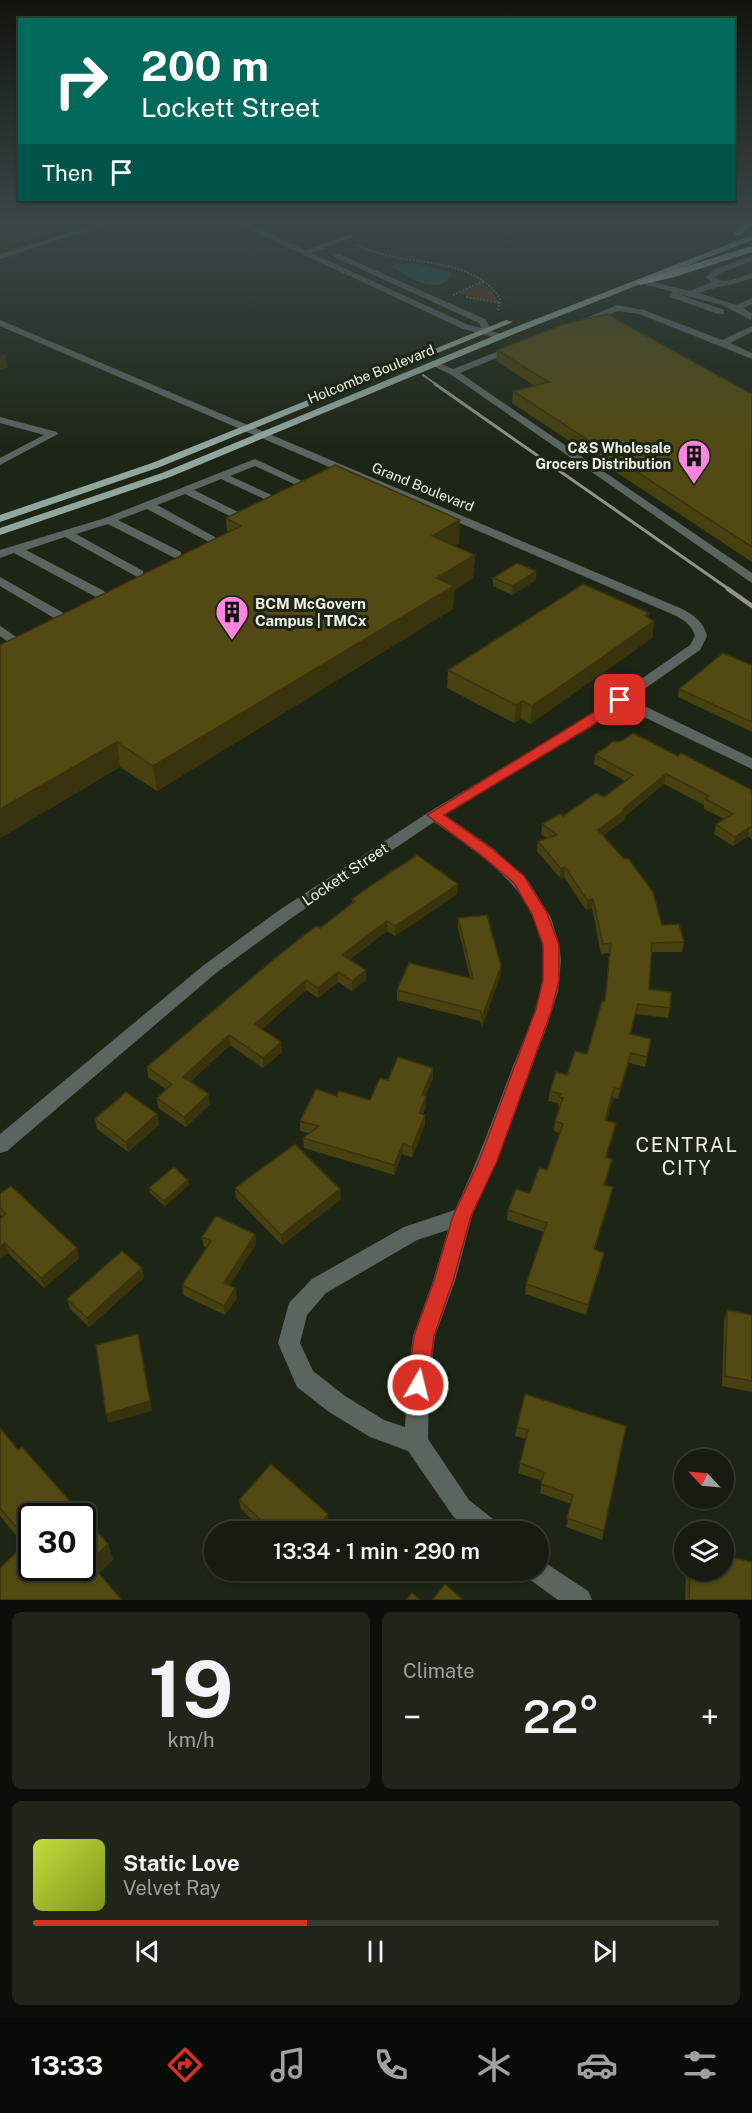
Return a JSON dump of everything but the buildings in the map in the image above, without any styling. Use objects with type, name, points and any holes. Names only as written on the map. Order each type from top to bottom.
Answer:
[{"type":"main road","name":"Holcombe Boulevard","points":[[0,519],[96,488],[488,331],[584,297]]},
{"type":"main road","name":"Holcombe Boulevard","points":[[0,532],[106,497],[593,297]]},
{"type":"street","points":[[400,297],[468,327],[502,336]]},
{"type":"street","points":[[427,297],[482,321],[488,331]]},
{"type":"street","points":[[677,297],[723,313],[752,317]]},
{"type":"street","points":[[707,297],[738,307],[752,317]]},
{"type":"street","points":[[738,307],[752,301]]},
{"type":"street","points":[[563,329],[617,308],[641,312],[752,356]]},
{"type":"street","name":"Grand Boulevard","points":[[0,324],[676,611],[692,619],[699,626]]},
{"type":"street","points":[[722,343],[752,329]]},
{"type":"street","points":[[453,372],[520,346]]},
{"type":"street","points":[[434,364],[453,372],[752,579]]},
{"type":"street","points":[[0,420],[53,434],[0,462]]},
{"type":"street","points":[[0,554],[110,520],[255,462],[313,489]]},
{"type":"street","points":[[222,476],[283,504]]},
{"type":"street","points":[[186,490],[248,521]]},
{"type":"street","points":[[148,505],[211,539]]},
{"type":"street","points":[[110,520],[177,555]]},
{"type":"street","points":[[66,533],[140,574]]},
{"type":"street","points":[[15,549],[100,594]]},
{"type":"street","points":[[0,581],[58,615]]},
{"type":"street","name":"Lockett Street","points":[[0,1145],[210,969],[303,902],[434,815],[586,724],[695,647],[701,636],[699,626]]},
{"type":"street","points":[[0,630],[12,638]]},
{"type":"street","points":[[620,700],[752,764]]},
{"type":"street","points":[[434,815],[486,851],[519,880],[540,913],[551,945],[551,980],[544,1009],[488,1161],[462,1216],[444,1281],[424,1336],[418,1385],[416,1442],[460,1508],[476,1521]]},
{"type":"street","points":[[416,1442],[378,1429],[337,1404],[305,1378],[289,1343],[297,1310],[319,1286],[411,1233],[462,1216]]},
{"type":"street","points":[[549,1578],[579,1600]]},
{"type":"path","points":[[466,297],[501,303]]},
{"type":"path","points":[[496,315],[501,303],[499,297]]},
{"type":"shaded area","points":[[469,297],[495,297],[498,302]]},
{"type":"railway","points":[[423,375],[437,385]]},
{"type":"railway","points":[[435,384],[730,590]]},
{"type":"railway","points":[[728,589],[752,606]]},
{"type":"place","name":"C&S Wholesale Grocers Distribution","points":[[694,485]]},
{"type":"place","name":"BCM McGovern Campus | TMCx","points":[[232,641]]},
{"type":"district","name":"CENTRAL CITY","points":[[687,1156]]},
{"type":"route","points":[[418,1385],[424,1336],[444,1281],[462,1216],[488,1161],[544,1009],[551,980],[551,945],[540,913],[519,880],[486,851],[434,815],[586,724],[620,700]]}]
